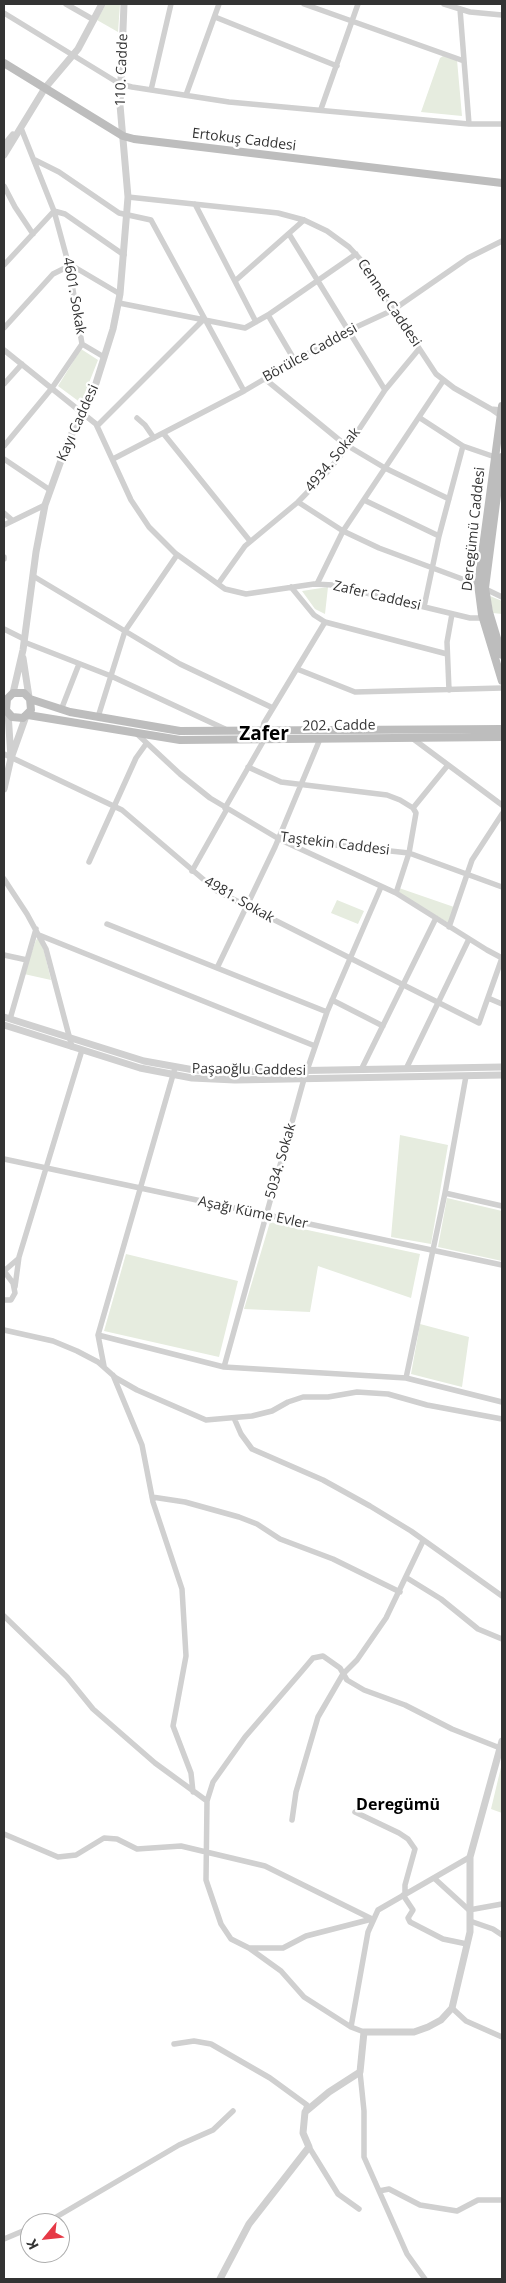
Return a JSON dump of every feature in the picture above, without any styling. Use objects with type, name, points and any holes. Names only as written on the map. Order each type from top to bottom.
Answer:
[{"type":"main road","name":"Ertokuş Caddesi","points":[[4,63],[123,136],[141,140],[502,183]]},
{"type":"main road","name":"Deregümü Caddesi","points":[[502,412],[499,457],[500,497],[486,569],[487,618],[502,655]]},
{"type":"main road","name":"Deregümü Caddesi","points":[[499,457],[478,586],[502,681]]},
{"type":"main road","points":[[22,692],[30,698],[32,707],[27,716],[18,718],[6,710],[6,702],[10,693],[22,692]]},
{"type":"main road","name":"202. Cadde","points":[[30,698],[61,710],[170,730],[502,729]]},
{"type":"main road","name":"202. Cadde","points":[[27,716],[180,740],[502,737]]},
{"type":"street","points":[[66,4],[94,20]]},
{"type":"street","points":[[4,155],[45,88],[74,55],[102,4]]},
{"type":"street","name":"110. Cadde","points":[[123,136],[120,118],[120,84],[124,4]]},
{"type":"street","points":[[151,90],[172,4]]},
{"type":"street","points":[[186,96],[219,4]]},
{"type":"street","points":[[304,4],[464,61]]},
{"type":"street","points":[[322,109],[358,4]]},
{"type":"street","points":[[444,4],[460,9],[502,15]]},
{"type":"street","points":[[460,9],[469,124]]},
{"type":"street","points":[[4,14],[120,84],[229,102],[322,109],[469,124],[502,124]]},
{"type":"street","points":[[214,17],[337,66]]},
{"type":"street","points":[[4,146],[21,128]]},
{"type":"street","name":"4601. Sokak","points":[[4,446],[52,388],[82,344],[69,266],[54,211],[21,128]]},
{"type":"street","name":"Kayı Caddesi","points":[[10,693],[23,650],[45,505],[68,441],[92,396],[119,303],[128,197],[123,136]]},
{"type":"street","points":[[35,160],[54,169],[114,210],[127,216],[151,220],[204,321],[244,391]]},
{"type":"street","points":[[4,186],[33,234]]},
{"type":"street","name":"Cennet Caddesi","points":[[128,197],[278,213],[304,220],[340,239],[356,254],[436,374],[444,381],[490,409],[502,412]]},
{"type":"street","points":[[195,204],[256,322]]},
{"type":"street","points":[[4,265],[54,211],[65,214],[124,255]]},
{"type":"street","points":[[235,282],[304,220]]},
{"type":"street","points":[[289,234],[385,390]]},
{"type":"street","name":"Börülce Caddesi","points":[[113,460],[244,391],[348,331],[393,310],[468,258],[502,241]]},
{"type":"street","points":[[119,303],[240,329],[268,315],[356,254]]},
{"type":"street","points":[[4,328],[53,274],[69,266],[120,294]]},
{"type":"street","points":[[268,315],[295,361]]},
{"type":"street","points":[[97,426],[204,321]]},
{"type":"street","points":[[82,344],[104,357]]},
{"type":"street","name":"4934. Sokak","points":[[218,584],[250,541],[298,502],[323,477],[348,446],[385,390],[419,349]]},
{"type":"street","name":"Zafer Caddesi","points":[[4,350],[97,426],[142,518],[157,536],[178,555],[232,592],[246,594],[317,584],[336,585],[470,618],[487,618]]},
{"type":"street","points":[[4,384],[22,364]]},
{"type":"street","points":[[265,379],[348,446],[385,468],[449,499]]},
{"type":"street","points":[[317,584],[343,531],[444,381]]},
{"type":"street","points":[[137,418],[145,425],[154,438]]},
{"type":"street","points":[[420,418],[463,446],[499,457]]},
{"type":"street","points":[[164,433],[250,541]]},
{"type":"street","points":[[424,607],[439,536],[463,446]]},
{"type":"street","points":[[4,459],[50,490]]},
{"type":"street","points":[[364,500],[439,536]]},
{"type":"street","points":[[298,502],[343,531],[379,548],[478,586],[502,598]]},
{"type":"street","points":[[4,525],[45,505]]},
{"type":"street","points":[[4,513],[12,520]]},
{"type":"street","points":[[98,717],[125,631],[178,555]]},
{"type":"street","points":[[33,576],[193,672],[273,708]]},
{"type":"street","points":[[291,587],[311,612],[326,622],[447,654]]},
{"type":"street","points":[[449,690],[447,642],[452,614]]},
{"type":"street","points":[[192,871],[262,740],[261,731],[273,708],[326,622]]},
{"type":"street","points":[[4,629],[24,641],[111,676],[229,731]]},
{"type":"street","name":"Kayı Caddesi","points":[[23,650],[30,698]]},
{"type":"street","points":[[61,710],[78,664]]},
{"type":"street","points":[[297,669],[351,692],[502,688]]},
{"type":"street","points":[[6,710],[12,758]]},
{"type":"street","points":[[4,789],[12,758],[27,716]]},
{"type":"street","name":"Taştekin Caddesi","points":[[136,733],[192,784],[226,809],[279,839],[410,853],[502,886]]},
{"type":"street","points":[[412,738],[502,805]]},
{"type":"street","points":[[217,968],[279,839],[320,739]]},
{"type":"street","points":[[89,862],[136,758],[146,744]]},
{"type":"street","name":"4981. Sokak","points":[[4,754],[114,805],[136,821],[212,888],[350,959],[479,1023],[488,998]]},
{"type":"street","points":[[413,808],[448,765]]},
{"type":"street","points":[[248,767],[277,781],[387,795],[413,808],[416,813],[410,853],[396,893]]},
{"type":"street","points":[[449,927],[473,858],[502,814]]},
{"type":"street","points":[[279,839],[396,893],[502,958],[488,998],[502,1004]]},
{"type":"street","points":[[4,879],[37,932],[48,956],[72,1047]]},
{"type":"street","name":"5034. Sokak","points":[[224,1367],[304,1079],[327,1012],[381,887]]},
{"type":"street","points":[[361,1070],[436,918]]},
{"type":"street","points":[[107,924],[327,1012]]},
{"type":"street","points":[[7,1018],[37,932]]},
{"type":"street","points":[[37,932],[315,1046]]},
{"type":"street","points":[[406,1069],[469,939]]},
{"type":"street","points":[[4,955],[27,960]]},
{"type":"street","points":[[332,1000],[383,1026]]},
{"type":"street","name":"Paşaoğlu Caddesi","points":[[7,1018],[144,1061],[175,1068],[222,1072],[502,1067]]},
{"type":"street","name":"Paşaoğlu Caddesi","points":[[4,1025],[140,1068],[173,1076],[222,1080],[502,1076]]},
{"type":"street","points":[[4,1300],[14,1298],[19,1257],[82,1050]]},
{"type":"street","points":[[104,1368],[98,1335],[175,1068]]},
{"type":"street","points":[[406,1378],[433,1250],[466,1076]]},
{"type":"street","name":"Aşağı Küme Evler","points":[[4,1159],[502,1265]]},
{"type":"street","points":[[444,1193],[502,1206]]},
{"type":"street","points":[[15,1287],[4,1271],[12,1266],[19,1257]]},
{"type":"street","points":[[4,1330],[53,1340],[98,1362],[113,1375],[137,1390],[206,1420],[234,1418],[272,1411],[288,1402],[303,1397],[328,1397],[357,1392],[388,1394],[427,1405],[502,1419]]},
{"type":"street","points":[[98,1335],[224,1367],[406,1378],[502,1402]]},
{"type":"street","points":[[113,1375],[142,1445],[152,1497],[182,1589],[186,1656],[174,1726],[191,1773],[194,1792]]},
{"type":"street","points":[[234,1418],[241,1434],[252,1449],[324,1480],[386,1516],[502,1596]]},
{"type":"street","points":[[152,1497],[185,1502],[240,1517],[257,1524],[280,1540],[333,1558],[400,1592]]},
{"type":"street","points":[[292,1820],[296,1792],[318,1718],[343,1674],[357,1660],[386,1618],[407,1578],[423,1541]]},
{"type":"street","points":[[407,1578],[441,1599],[478,1629],[502,1639]]},
{"type":"street","points":[[4,1616],[67,1677],[93,1709],[155,1763],[207,1801]]},
{"type":"street","points":[[323,1656],[340,1668],[347,1680],[364,1690],[405,1705],[452,1729],[501,1744],[470,1857],[470,1932],[452,2008],[441,2020],[428,2028],[414,2032],[364,2032],[351,2027],[304,1997],[281,1971],[249,1948],[231,1939],[220,1924],[206,1880],[207,1801],[213,1782],[245,1737],[313,1658],[323,1656]]},
{"type":"street","points":[[355,1812],[399,1833],[408,1839],[415,1849],[404,1894],[413,1910],[408,1918],[410,1922],[443,1939],[467,1944]]},
{"type":"street","points":[[4,1834],[58,1857],[76,1856],[104,1838],[117,1839],[137,1849],[181,1846],[265,1866],[372,1919]]},
{"type":"street","points":[[351,2027],[368,1932],[372,1919],[378,1910],[470,1857]]},
{"type":"street","points":[[434,1878],[469,1910]]},
{"type":"street","points":[[469,1910],[502,1904]]},
{"type":"street","points":[[249,1948],[283,1948],[306,1936],[372,1919]]},
{"type":"street","points":[[470,1921],[493,1929],[502,1935]]},
{"type":"street","points":[[452,2008],[466,2021],[502,2037]]},
{"type":"street","points":[[364,2032],[360,2072],[364,2111],[364,2157],[407,2254],[425,2279]]},
{"type":"street","points":[[174,2044],[194,2041],[211,2044],[278,2083],[307,2105],[303,2133],[309,2147],[338,2194],[359,2210]]},
{"type":"street","points":[[305,2112],[329,2092],[360,2072]]},
{"type":"street","points":[[63,2213],[179,2144],[213,2130],[233,2110]]},
{"type":"street","points":[[220,2279],[249,2224],[309,2147]]},
{"type":"street","points":[[379,2191],[389,2190],[420,2204],[457,2211],[481,2199],[502,2200]]},
{"type":"street","points":[[4,2239],[20,2232]]},
{"type":"shaded area","points":[[106,4],[120,4],[118,32],[97,20]]},
{"type":"shaded area","points":[[443,56],[457,60],[462,116],[421,112],[440,58]]},
{"type":"shaded area","points":[[81,349],[98,360],[81,403],[58,386]]},
{"type":"shaded area","points":[[328,587],[325,614],[315,609],[302,591]]},
{"type":"shaded area","points":[[490,596],[502,601],[502,614],[493,613]]},
{"type":"shaded area","points":[[399,888],[454,907],[449,923],[397,893]]},
{"type":"shaded area","points":[[337,900],[364,911],[358,924],[331,913]]},
{"type":"shaded area","points":[[38,938],[44,951],[51,980],[24,974]]},
{"type":"shaded area","points":[[400,1135],[448,1145],[431,1244],[391,1237]]},
{"type":"shaded area","points":[[447,1198],[502,1211],[502,1261],[438,1247]]},
{"type":"shaded area","points":[[270,1222],[420,1254],[411,1298],[318,1266],[310,1312],[244,1309]]},
{"type":"shaded area","points":[[126,1254],[238,1281],[219,1357],[104,1331]]},
{"type":"shaded area","points":[[420,1324],[469,1337],[462,1387],[411,1374]]},
{"type":"shaded area","points":[[502,1763],[502,1813],[491,1809]]},
{"type":"district","name":"Zafer","points":[[264,735]]},
{"type":"district","name":"Deregümü","points":[[398,1805]]}]
